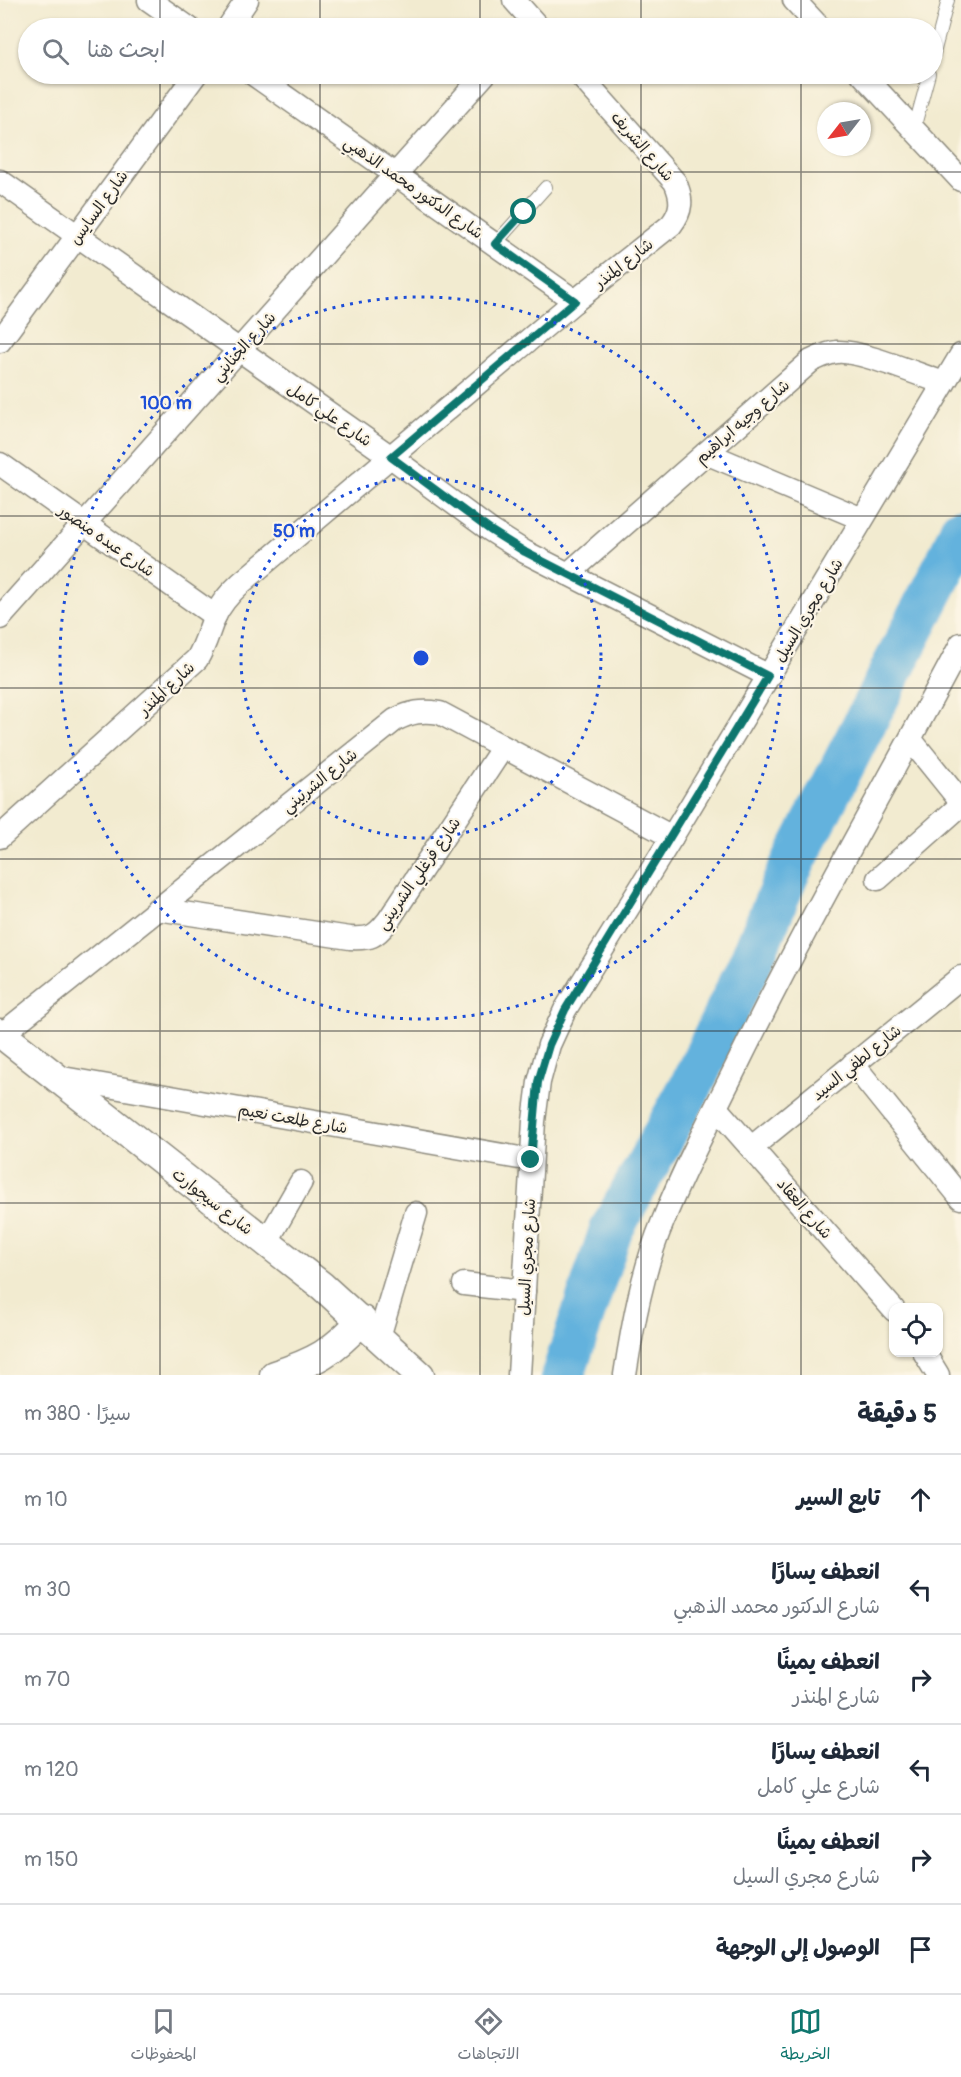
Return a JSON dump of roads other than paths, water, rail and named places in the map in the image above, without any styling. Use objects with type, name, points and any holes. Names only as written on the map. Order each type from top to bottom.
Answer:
[{"type":"street","points":[[149,0],[175,18]]},
{"type":"street","points":[[235,18],[247,0]]},
{"type":"street","points":[[514,0],[526,18]]},
{"type":"street","points":[[794,0],[811,18]]},
{"type":"street","name":"شارع السايس","points":[[0,341],[189,84]]},
{"type":"street","name":"شارع الدكتور محمد الذهبي","points":[[266,84],[575,301]]},
{"type":"street","name":"شارع الجنايني","points":[[0,618],[476,84]]},
{"type":"street","name":"شارع الشريف","points":[[588,84],[675,182],[680,193],[681,205],[678,216],[671,225]]},
{"type":"street","points":[[871,84],[961,180]]},
{"type":"street","name":"شارع علي كامل","points":[[0,180],[391,457],[490,530],[525,552],[768,676]]},
{"type":"street","name":"شارع المنذر","points":[[0,837],[197,659],[206,645],[215,616],[226,598],[241,583],[575,301],[671,225]]},
{"type":"street","name":"شارع وجيه ابراهيم","points":[[568,574],[811,361],[825,354],[840,352],[863,356],[944,383]]},
{"type":"street","name":"شارع مجري السيل","points":[[519,1375],[531,1160],[538,1082],[549,1045],[565,1010],[672,837],[961,355]]},
{"type":"street","points":[[706,453],[862,519]]},
{"type":"street","name":"شارع عبده منصور","points":[[0,464],[215,616]]},
{"type":"street","points":[[625,1375],[632,1328],[662,1222],[785,967],[911,740],[961,644]]},
{"type":"street","name":"شارع الشربيني","points":[[1,1034],[395,720],[409,713],[425,710],[440,713],[672,837]]},
{"type":"street","points":[[878,879],[961,804],[911,740]]},
{"type":"street","name":"شارع فرغلي الشربيني","points":[[157,909],[350,938],[371,937],[378,933],[388,921],[503,747]]},
{"type":"street","name":"شارع لطفي السيد","points":[[752,1147],[853,1064],[959,983]]},
{"type":"street","name":"شارع سيجوارت","points":[[1,1034],[267,1243],[371,1328],[420,1375]]},
{"type":"street","points":[[853,1064],[961,1198]]},
{"type":"street","name":"شارع طلعت نعيم","points":[[55,1076],[531,1160]]},
{"type":"street","name":"شارع العقاد","points":[[716,1108],[889,1304]]},
{"type":"street","points":[[267,1243],[301,1182]]},
{"type":"street","points":[[274,1375],[320,1358],[343,1341],[371,1328],[416,1213]]},
{"type":"street","points":[[464,1284],[524,1290]]},
{"type":"street","points":[[927,1357],[938,1375]]},
{"type":"lane","points":[[943,20],[948,0]]},
{"type":"lane","points":[[914,129],[926,84]]},
{"type":"lane","points":[[495,244],[546,187]]},
{"type":"waterway","points":[[563,1375],[611,1230],[691,1086],[749,965],[788,873],[952,552],[961,530]]}]
